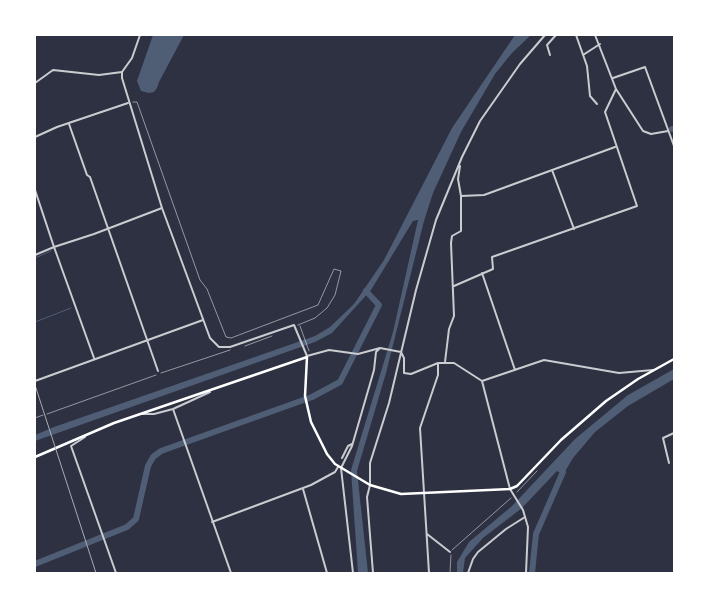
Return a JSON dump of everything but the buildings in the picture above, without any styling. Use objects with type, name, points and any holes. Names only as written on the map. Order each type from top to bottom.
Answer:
[{"type":"main road","points":[[35,457],[139,414],[210,392],[309,356],[305,396],[307,404],[318,439],[327,454],[341,468],[370,485],[401,494],[510,489],[523,481],[577,425],[606,401],[638,379],[674,359]]},
{"type":"street","points":[[140,35],[132,58],[122,72],[122,78],[162,208],[210,338],[219,347],[230,347],[294,324],[305,353],[309,356],[329,350],[358,354],[380,348],[402,353]]},
{"type":"street","points":[[372,573],[367,497],[370,485],[370,463],[402,353],[425,256],[439,213],[470,139],[520,64],[545,35]]},
{"type":"street","points":[[550,55],[547,45],[556,35]]},
{"type":"street","points":[[576,35],[588,72],[590,96],[597,104]]},
{"type":"street","points":[[595,35],[616,89],[643,131],[651,134],[668,131]]},
{"type":"street","points":[[583,55],[600,44]]},
{"type":"street","points":[[613,78],[645,67],[674,146]]},
{"type":"street","points":[[35,83],[53,70],[99,74],[122,72]]},
{"type":"street","points":[[454,286],[494,267],[492,258],[637,206],[605,112],[616,89]]},
{"type":"street","points":[[35,137],[129,102]]},
{"type":"street","points":[[68,124],[158,371]]},
{"type":"street","points":[[461,196],[484,195],[616,146]]},
{"type":"street","points":[[445,362],[449,329],[454,316],[454,286],[450,264],[450,243],[452,236],[461,231],[461,196],[458,179],[460,164]]},
{"type":"street","points":[[552,170],[574,229]]},
{"type":"street","points":[[35,192],[94,358]]},
{"type":"street","points":[[35,255],[162,208]]},
{"type":"street","points":[[482,274],[514,370]]},
{"type":"street","points":[[35,380],[203,320]]},
{"type":"street","points":[[353,573],[341,468],[352,444],[374,370],[376,352],[380,348]]},
{"type":"street","points":[[402,353],[402,370],[408,375],[445,362],[457,363],[482,381],[510,489],[526,517],[529,531],[526,573]]},
{"type":"street","points":[[482,381],[544,360],[619,373],[655,369]]},
{"type":"street","points":[[429,573],[420,428],[438,375],[438,363]]},
{"type":"street","points":[[635,372],[638,379]]},
{"type":"street","points":[[139,414],[154,414],[173,409],[210,392]]},
{"type":"street","points":[[173,409],[231,573]]},
{"type":"street","points":[[91,433],[71,446],[116,573]]},
{"type":"street","points":[[669,463],[663,438],[674,433]]},
{"type":"street","points":[[342,458],[348,446],[352,444]]},
{"type":"street","points":[[212,522],[303,488],[341,468]]},
{"type":"street","points":[[303,488],[327,573]]},
{"type":"street","points":[[468,573],[472,559],[478,552],[506,529],[526,517]]},
{"type":"street","points":[[427,534],[450,552]]},
{"type":"path","points":[[129,102],[137,102],[200,280],[207,289],[223,334],[231,338],[314,308],[322,300],[334,269],[341,271],[335,295],[327,308],[315,318],[300,325],[309,356]]},
{"type":"path","points":[[241,347],[278,334]]},
{"type":"path","points":[[47,414],[232,350]]},
{"type":"path","points":[[35,418],[43,415]]},
{"type":"path","points":[[450,573],[452,560],[450,552],[458,547],[514,495],[538,469]]},
{"type":"water","points":[[153,35],[184,35],[157,88],[154,92],[149,93],[141,91],[137,81]]},
{"type":"water","points":[[515,35],[531,35],[512,53],[495,74],[461,132],[433,193],[424,221],[386,373],[357,471],[368,573],[358,573],[351,470],[393,332],[418,220],[413,221],[371,290],[332,333],[315,342],[35,441],[35,435],[54,427],[315,336],[330,327],[354,304],[384,260],[452,128]]},
{"type":"water","points":[[674,369],[674,379],[628,406],[595,432],[573,458],[563,475],[557,471],[522,508],[483,538],[465,558],[463,573],[457,573],[457,562],[469,542],[512,506],[575,439],[628,395]]},
{"type":"waterway","points":[[35,258],[51,251]]},
{"type":"waterway","points":[[35,564],[127,527],[136,519],[148,466],[153,457],[161,451],[312,397],[340,382],[379,305],[366,291]]},
{"type":"waterway","points":[[35,322],[71,308]]},
{"type":"waterway","points":[[532,573],[536,534],[563,472],[561,467]]},
{"type":"railway","points":[[35,385],[96,573]]}]
